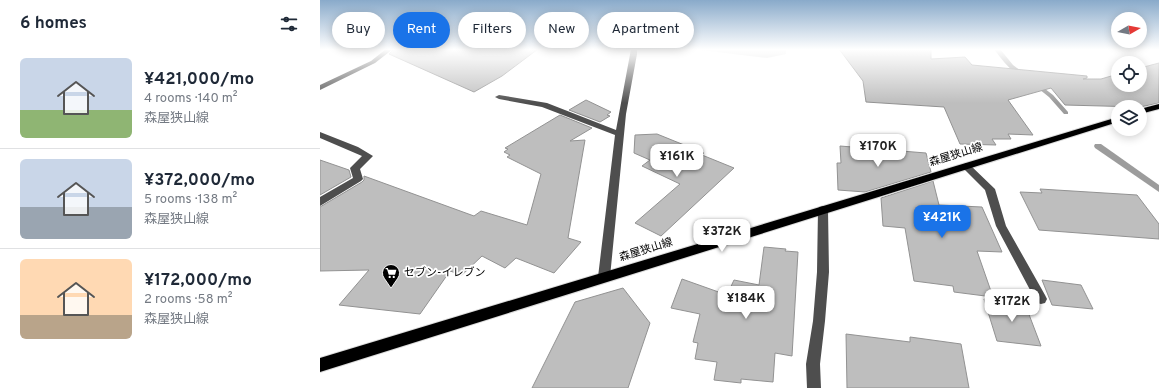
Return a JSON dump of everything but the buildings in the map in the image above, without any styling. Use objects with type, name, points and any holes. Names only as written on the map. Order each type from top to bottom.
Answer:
[{"type":"main road","points":[[1147,110],[1159,106]]},
{"type":"main road","name":"森屋狭山線","points":[[320,365],[1111,121]]},
{"type":"street","points":[[320,88],[363,67]]},
{"type":"street","points":[[604,277],[622,114],[631,67]]},
{"type":"street","points":[[499,98],[544,105],[620,134]]},
{"type":"street","points":[[320,135],[350,146],[368,156],[355,168],[358,179],[320,202]]},
{"type":"street","points":[[966,166],[990,189],[1001,226],[1042,299]]},
{"type":"street","points":[[814,388],[813,364],[819,321],[823,272],[823,210]]},
{"type":"waterway","points":[[1012,67],[1023,75]]},
{"type":"waterway","points":[[1036,84],[1051,96],[1066,113]]},
{"type":"waterway","points":[[1098,146],[1159,189]]},
{"type":"place","name":"セブン-イレブン","points":[[391,288]]}]
